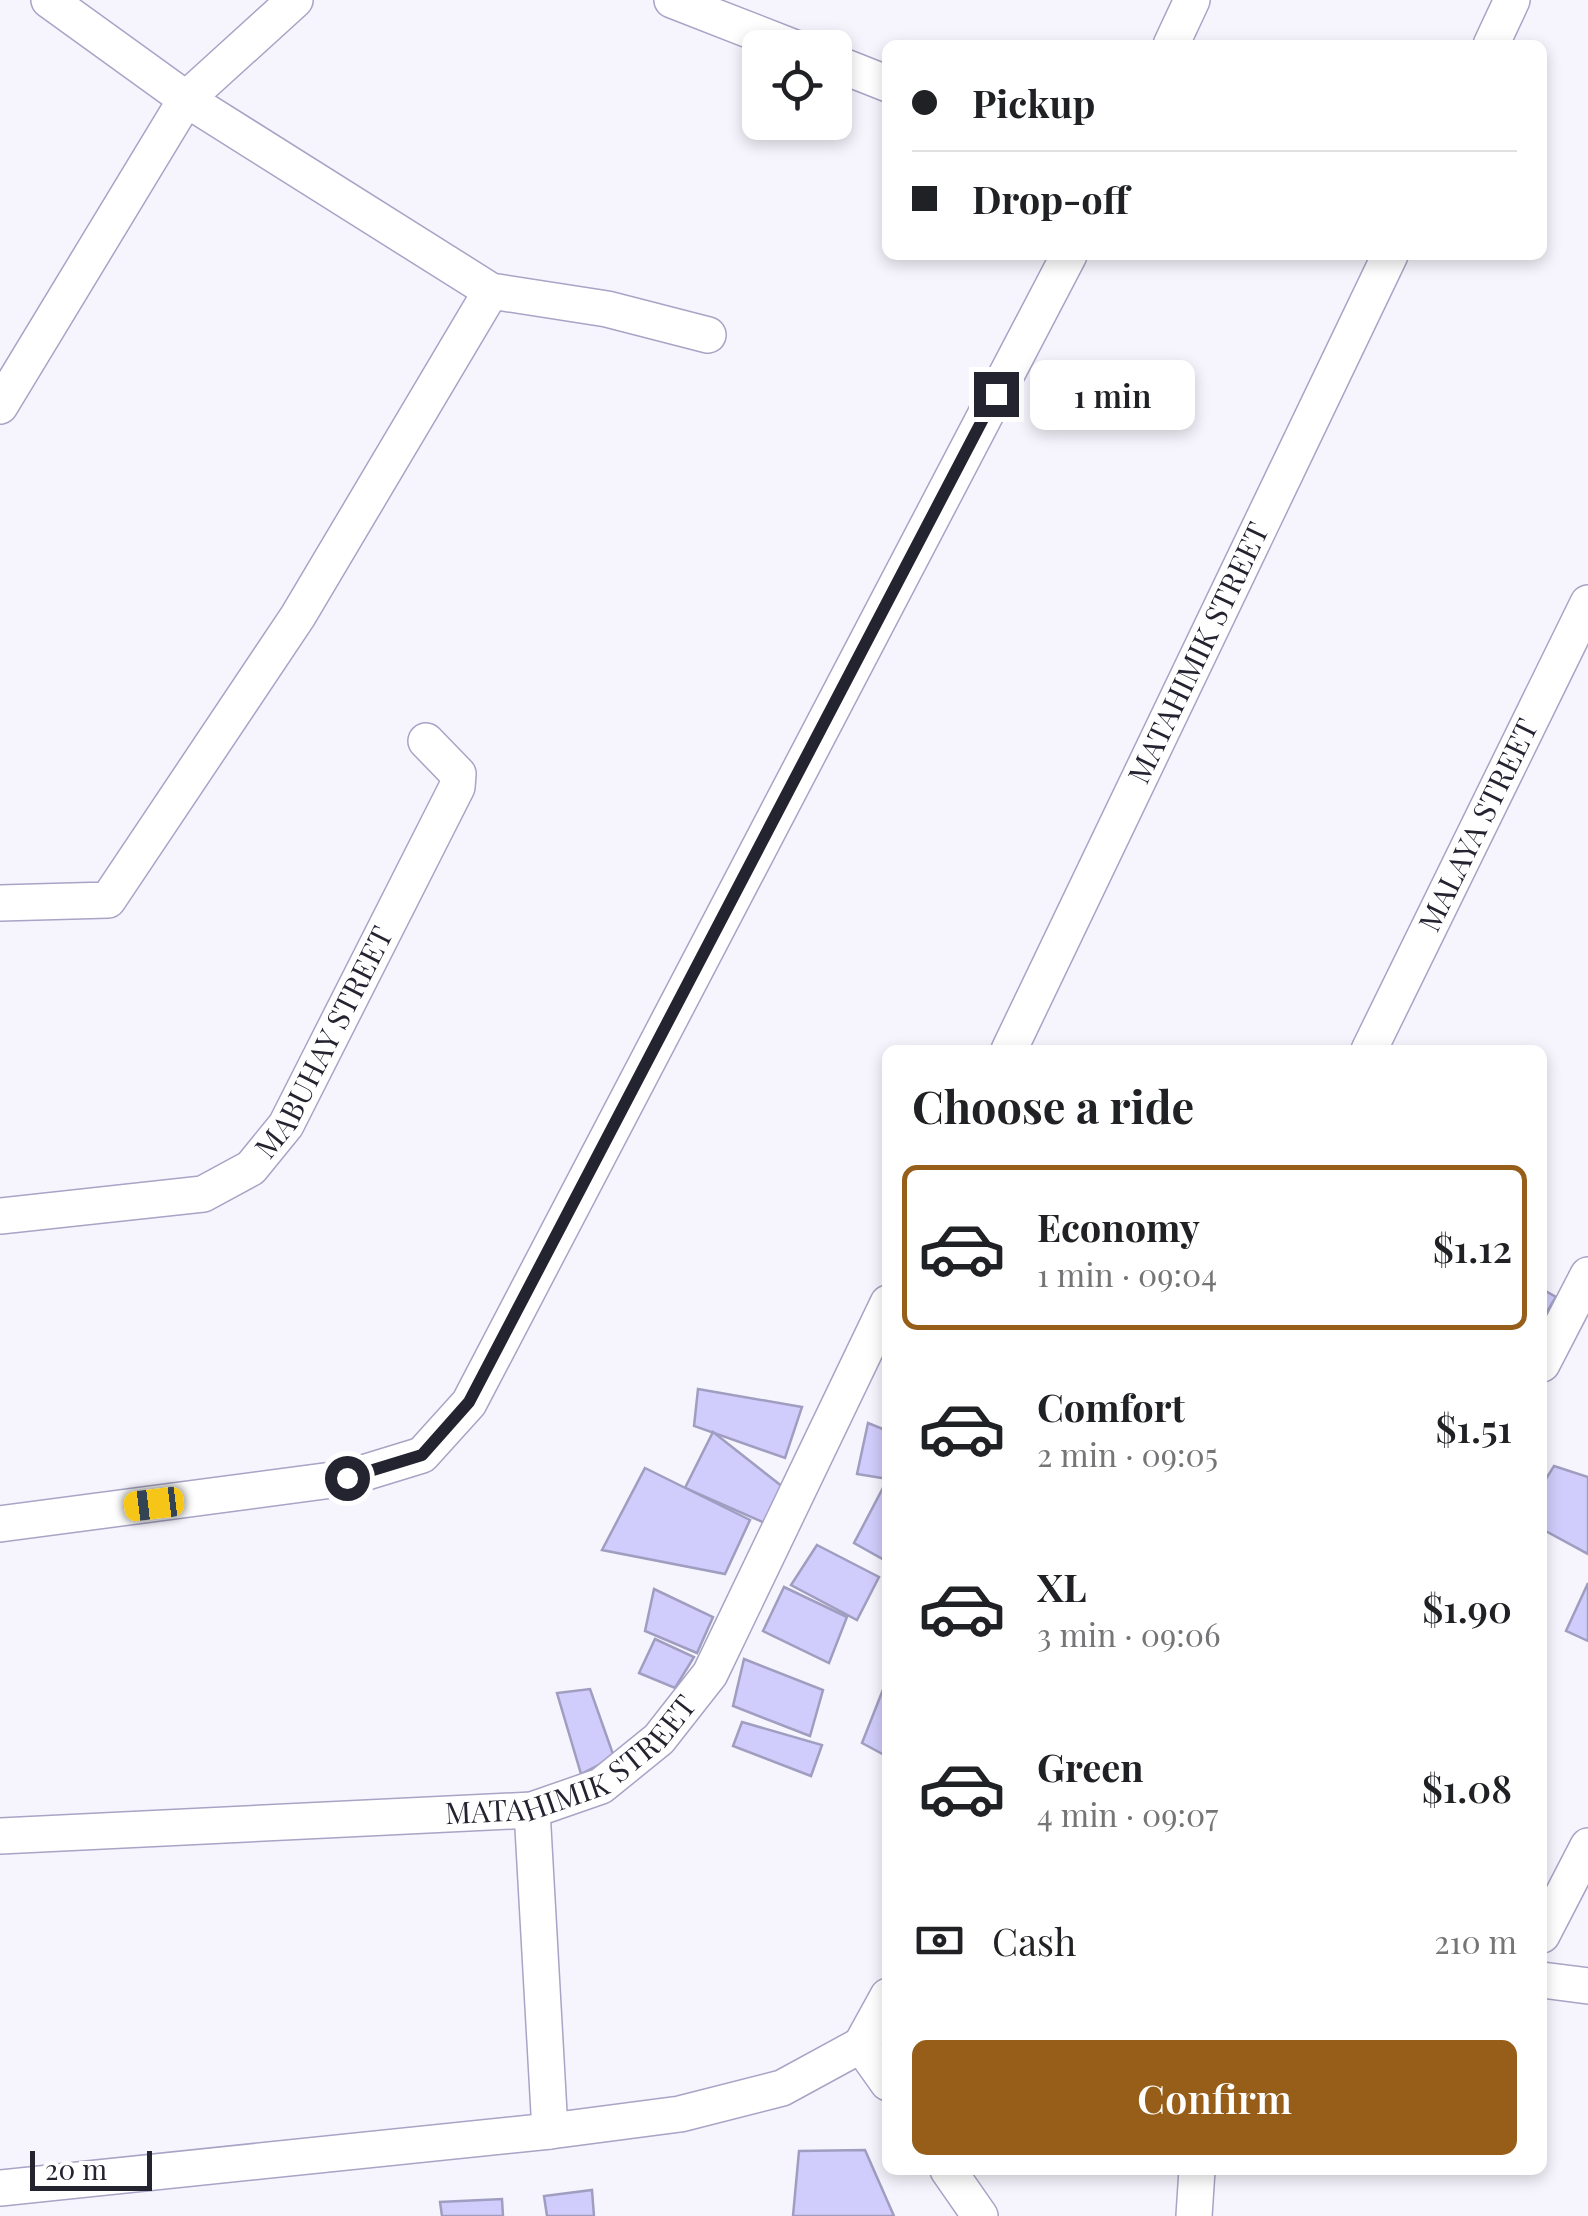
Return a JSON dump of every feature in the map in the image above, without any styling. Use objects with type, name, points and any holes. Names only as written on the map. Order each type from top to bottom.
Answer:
[{"type":"street","points":[[49,0],[186,99],[490,290],[607,309],[708,335]]},
{"type":"street","points":[[0,406],[186,99],[296,0]]},
{"type":"street","points":[[672,0],[748,30]]},
{"type":"street","points":[[1173,40],[1192,0]]},
{"type":"street","points":[[1493,40],[1512,0]]},
{"type":"street","points":[[852,70],[882,82]]},
{"type":"street","points":[[0,1524],[347,1478],[422,1455],[469,1402],[1066,260]]},
{"type":"street","name":"MATAHIMIK STREET","points":[[1011,1045],[1388,260]]},
{"type":"street","points":[[0,904],[108,900],[298,616],[490,290]]},
{"type":"street","name":"MALAYA STREET","points":[[1371,1045],[1588,603]]},
{"type":"street","name":"MABUHAY STREET","points":[[0,1216],[203,1194],[251,1168],[286,1125],[457,788],[458,774],[426,741]]},
{"type":"street","points":[[1547,1354],[1588,1275]]},
{"type":"street","name":"MATAHIMIK STREET","points":[[0,1836],[532,1810],[601,1786],[659,1739],[710,1674],[882,1316]]},
{"type":"street","points":[[532,1810],[550,2131]]},
{"type":"street","points":[[1547,1925],[1588,1846]]},
{"type":"street","points":[[1547,1981],[1588,1986]]},
{"type":"street","points":[[0,2188],[680,2114],[782,2088],[861,2046],[882,2007]]},
{"type":"street","points":[[861,2046],[882,2076]]},
{"type":"street","points":[[951,2175],[980,2216]]},
{"type":"street","points":[[1194,2216],[1197,2175]]},
{"type":"building","points":[[1547,1292],[1556,1297],[1547,1312]]},
{"type":"building","points":[[698,1389],[802,1407],[785,1458],[694,1426]]},
{"type":"building","points":[[868,1423],[882,1429],[882,1478],[857,1474]]},
{"type":"building","points":[[713,1432],[788,1491],[774,1527],[685,1488]]},
{"type":"building","points":[[1554,1466],[1588,1477],[1588,1554],[1547,1532],[1547,1477]]},
{"type":"building","points":[[645,1468],[750,1520],[725,1574],[602,1550]]},
{"type":"building","points":[[882,1490],[882,1559],[854,1543]]},
{"type":"building","points":[[817,1545],[879,1577],[857,1620],[791,1585]]},
{"type":"building","points":[[1588,1583],[1588,1641],[1566,1631]]},
{"type":"building","points":[[784,1587],[847,1617],[829,1663],[763,1631]]},
{"type":"building","points":[[654,1589],[713,1617],[697,1653],[645,1631]]},
{"type":"building","points":[[655,1639],[694,1657],[675,1688],[639,1673]]},
{"type":"building","points":[[744,1659],[823,1690],[810,1736],[733,1706]]},
{"type":"building","points":[[590,1689],[614,1757],[581,1774],[557,1693]]},
{"type":"building","points":[[882,1692],[882,1754],[862,1743]]},
{"type":"building","points":[[742,1722],[822,1745],[811,1776],[733,1746]]},
{"type":"building","points":[[865,2150],[894,2216],[793,2216],[799,2151]]},
{"type":"building","points":[[592,2190],[594,2216],[547,2216],[544,2196]]},
{"type":"building","points":[[502,2199],[503,2216],[442,2216],[440,2202]]},
{"type":"route","points":[[347,1478],[422,1455],[469,1402],[996,394]]}]
